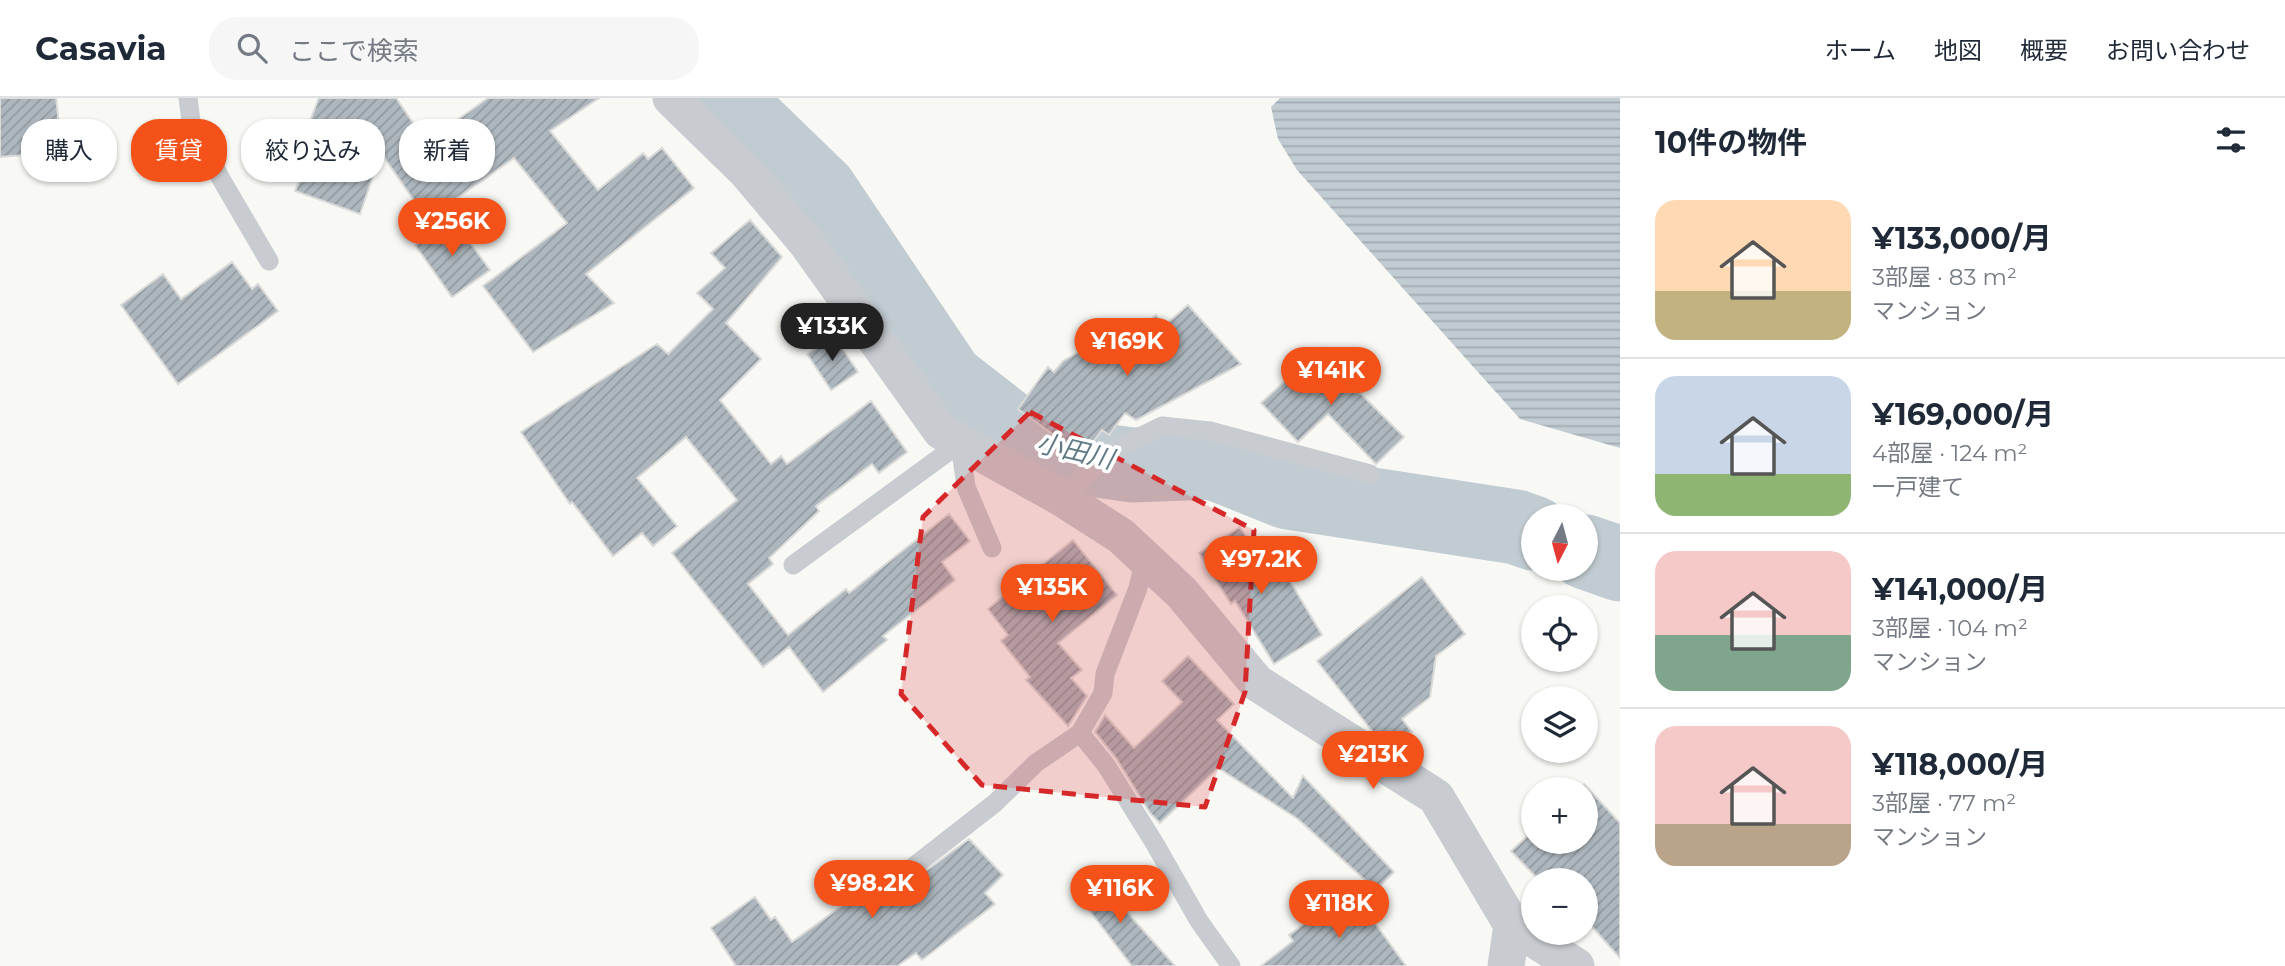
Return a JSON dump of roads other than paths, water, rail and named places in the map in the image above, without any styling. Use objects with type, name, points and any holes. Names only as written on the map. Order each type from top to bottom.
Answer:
[{"type":"street","points":[[671,98],[746,171],[806,242],[941,431],[960,443],[1069,490],[1182,593],[1256,683],[1436,797],[1512,925],[1576,966]]},
{"type":"street","points":[[1506,966],[1512,925]]},
{"type":"lane","points":[[188,98],[191,121],[269,261]]},
{"type":"lane","points":[[1069,490],[1121,446],[1162,426],[1210,431],[1370,474]]},
{"type":"lane","points":[[793,565],[960,443],[966,487],[992,548]]},
{"type":"lane","points":[[913,867],[995,803],[1036,763],[1080,733],[1103,694],[1105,674],[1138,588],[1145,559]]},
{"type":"lane","points":[[1080,733],[1106,765],[1156,844],[1199,921],[1231,966]]},
{"type":"waterway","name":"小田川","points":[[724,98],[820,191],[947,380],[1024,440],[1097,460],[1132,465],[1213,462],[1288,492],[1521,529]]},
{"type":"waterway","name":"小田川","points":[[1598,556],[1620,564]]}]
